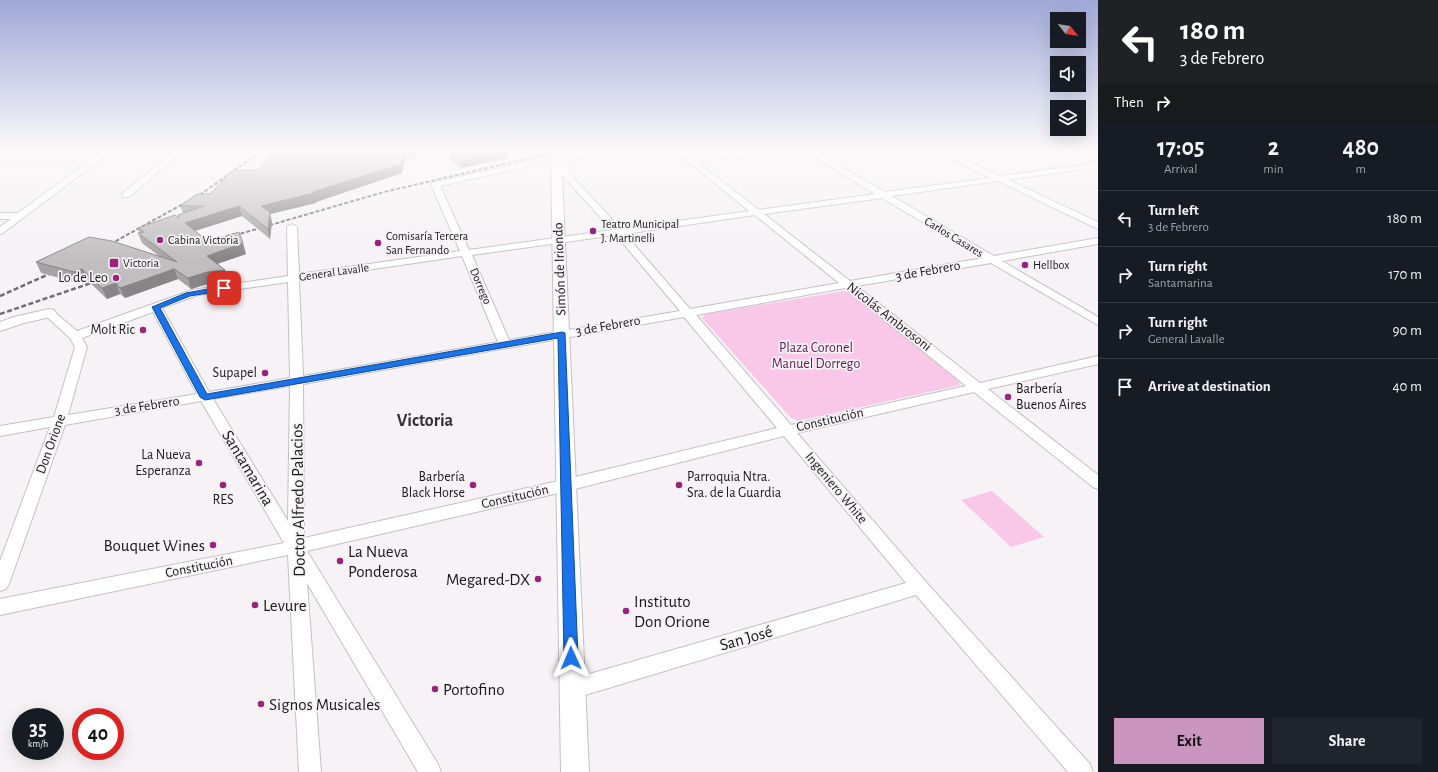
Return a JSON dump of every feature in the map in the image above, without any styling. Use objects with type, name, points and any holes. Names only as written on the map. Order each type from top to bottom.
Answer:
[{"type":"street","points":[[0,231],[60,187]]},
{"type":"street","points":[[126,195],[136,187]]},
{"type":"street","name":"Dorrego","points":[[436,187],[505,345]]},
{"type":"street","name":"Simón de Iriondo","points":[[561,187],[559,240],[575,772]]},
{"type":"street","name":"Ingeniero White","points":[[574,187],[619,232],[920,587],[1082,772]]},
{"type":"street","name":"Nicolás Ambrosoni","points":[[725,187],[1098,482]]},
{"type":"street","name":"Carlos Casares","points":[[869,187],[1098,322]]},
{"type":"street","name":"General Lavalle","points":[[75,336],[196,292],[294,277],[945,187]]},
{"type":"street","points":[[1016,187],[1098,226]]},
{"type":"street","points":[[0,216],[20,216]]},
{"type":"street","name":"Doctor Alfredo Palacios","points":[[292,227],[297,381],[296,547],[310,772]]},
{"type":"street","name":"3 de Febrero","points":[[0,431],[205,397],[1098,241]]},
{"type":"street","name":"Santamarina","points":[[156,307],[205,397],[430,772]]},
{"type":"street","points":[[48,312],[75,336]]},
{"type":"street","points":[[0,327],[48,312]]},
{"type":"street","points":[[0,330],[48,312]]},
{"type":"street","name":"Don Orione","points":[[0,584],[60,420],[77,364],[81,347],[75,336]]},
{"type":"street","name":"Constitución","points":[[0,607],[296,547],[567,485],[788,430],[1098,360]]},
{"type":"street","name":"San José","points":[[572,689],[920,587]]},
{"type":"green space","name":"Plaza Coronel Manuel Dorrego","points":[[844,291],[853,293],[958,379],[960,385],[798,421],[790,417],[702,318],[706,314]]},
{"type":"green space","points":[[992,491],[1044,537],[1011,547],[961,500]]},
{"type":"building","points":[[217,187],[329,187],[313,192],[314,193],[261,206],[270,212],[268,229],[239,206],[185,223],[209,242],[239,232],[243,243],[207,256],[225,270],[207,272],[188,278],[174,269],[120,288],[116,283],[102,288],[82,269],[74,272],[36,262],[89,237],[112,241],[177,262],[138,233],[144,232],[138,228],[175,215],[179,218],[178,215],[204,206],[180,206],[197,194],[210,194]]},
{"type":"railway","points":[[105,247],[211,187]]},
{"type":"railway","points":[[229,237],[405,187]]},
{"type":"railway","points":[[197,245],[234,234]]},
{"type":"railway","points":[[0,296],[58,270]]},
{"type":"railway","points":[[0,314],[100,280]]},
{"type":"place","name":"Teatro Municipal J. Martinelli","points":[[593,231]]},
{"type":"place","name":"Cabina Victoria","points":[[160,240]]},
{"type":"place","name":"Comisaría Tercera San Fernando","points":[[378,243]]},
{"type":"place","name":"Victoria","points":[[114,263]]},
{"type":"place","name":"Hellbox","points":[[1025,265]]},
{"type":"place","name":"Lo de Leo","points":[[116,278]]},
{"type":"place","name":"Molt Ric","points":[[143,330]]},
{"type":"place","name":"Supapel","points":[[265,373]]},
{"type":"place","name":"Barbería Buenos Aires","points":[[1008,397]]},
{"type":"place","name":"La Nueva Esperanza","points":[[199,463]]},
{"type":"place","name":"RES","points":[[223,485]]},
{"type":"place","name":"Barbería Black Horse","points":[[473,485]]},
{"type":"place","name":"Parroquia Ntra. Sra. de la Guardia","points":[[679,485]]},
{"type":"place","name":"Bouquet Wines","points":[[213,545]]},
{"type":"place","name":"La Nueva Ponderosa","points":[[340,561]]},
{"type":"place","name":"Megared-DX","points":[[538,579]]},
{"type":"place","name":"Levure","points":[[255,605]]},
{"type":"place","name":"Instituto Don Orione","points":[[626,611]]},
{"type":"place","name":"Portofino","points":[[435,689]]},
{"type":"place","name":"Signos Musicales","points":[[261,704]]},
{"type":"district","name":"Victoria","points":[[425,421]]},
{"type":"route","points":[[224,288],[188,294],[156,307],[205,397],[562,335],[571,658]]}]
